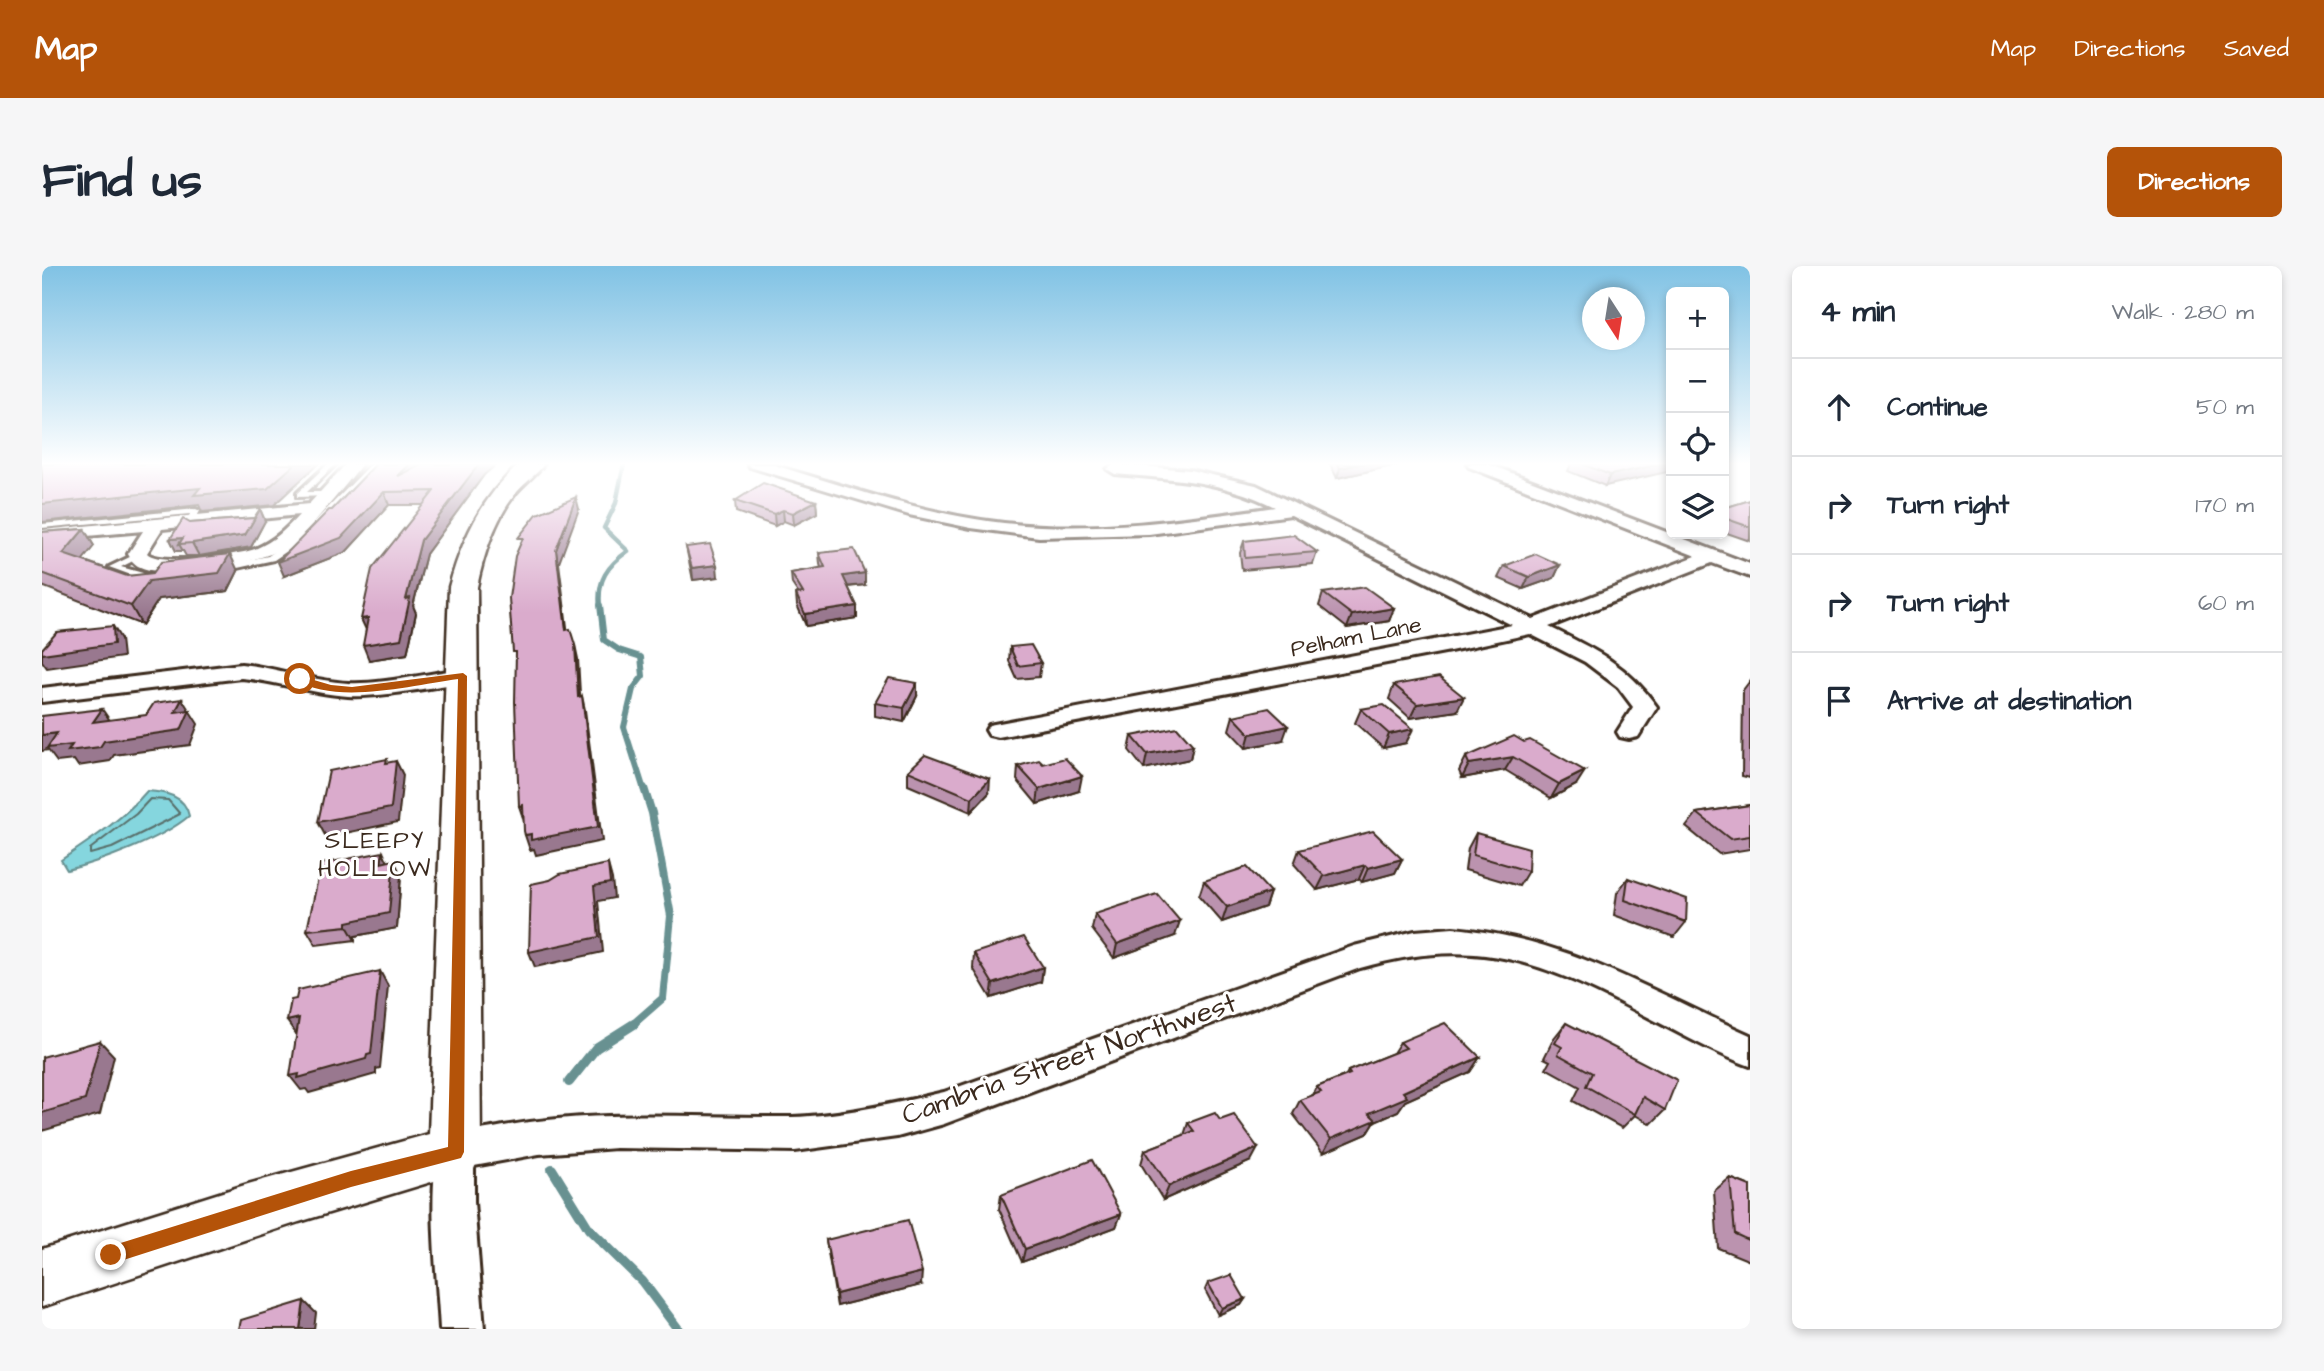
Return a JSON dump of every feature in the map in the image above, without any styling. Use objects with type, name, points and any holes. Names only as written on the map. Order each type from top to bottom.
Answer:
[{"type":"street","points":[[42,534],[197,523],[266,514]]},
{"type":"street","points":[[156,524],[137,557],[156,571],[243,562],[293,540],[308,514]]},
{"type":"street","points":[[462,1329],[454,1202],[463,587],[468,559],[493,514]]},
{"type":"street","points":[[926,514],[1005,528],[1101,531],[1204,522],[1262,514]]},
{"type":"street","points":[[1303,514],[1593,657],[1626,682],[1645,707],[1629,732]]},
{"type":"street","points":[[1603,514],[1750,570]]},
{"type":"street","name":"Pelham Lane","points":[[998,730],[1383,659],[1531,626],[1713,556]]},
{"type":"street","points":[[42,695],[241,671],[272,674],[331,688],[352,690],[463,676]]},
{"type":"street","name":"Cambria Street Northwest","points":[[42,1278],[235,1214],[351,1179],[456,1152],[539,1137],[616,1131],[795,1134],[897,1120],[944,1108],[1354,958],[1403,944],[1453,940],[1505,945],[1556,960],[1608,982],[1750,1051]]},
{"type":"lane","points":[[42,526],[178,514]]},
{"type":"lane","points":[[196,514],[197,523]]},
{"type":"lane","points":[[232,527],[256,524],[262,514]]},
{"type":"lane","points":[[293,540],[321,514]]},
{"type":"lane","points":[[42,545],[92,541],[102,529]]},
{"type":"lane","points":[[137,557],[113,567],[156,571]]},
{"type":"water","points":[[147,791],[173,796],[183,803],[189,816],[163,833],[131,848],[67,870],[61,860],[117,820]]},
{"type":"building","points":[[257,514],[245,535],[179,544],[183,538],[170,539],[183,519],[190,523],[254,518]]},
{"type":"building","points":[[325,514],[364,514],[341,538],[278,562]]},
{"type":"building","points":[[416,514],[441,514],[421,540],[406,599],[410,598],[401,639],[363,645],[368,618],[361,619],[372,569]]},
{"type":"building","points":[[537,514],[570,514],[556,550],[566,630],[570,629],[575,645],[578,697],[582,696],[598,827],[531,840],[531,834],[525,835],[524,831],[523,805],[519,806],[516,652],[513,652],[509,598],[515,556],[523,538],[518,538]]},
{"type":"building","points":[[1729,514],[1750,514],[1750,527],[1729,520]]},
{"type":"building","points":[[84,529],[63,554],[127,576],[153,573],[161,562],[230,554],[219,573],[149,581],[131,606],[42,573],[42,532]]},
{"type":"building","points":[[1294,535],[1317,552],[1245,558],[1244,541]]},
{"type":"building","points":[[710,544],[717,565],[692,568],[686,547]]},
{"type":"building","points":[[854,549],[865,573],[843,576],[857,606],[805,614],[796,594],[803,593],[791,573],[825,567],[819,553]]},
{"type":"building","points":[[1536,554],[1560,565],[1529,577],[1504,566]]},
{"type":"building","points":[[1365,587],[1394,608],[1352,615],[1323,593]]},
{"type":"building","points":[[113,626],[114,644],[42,654],[42,649],[57,632]]},
{"type":"building","points":[[1031,645],[1041,663],[1018,666],[1010,647]]},
{"type":"building","points":[[1439,677],[1464,697],[1417,704],[1394,685]]},
{"type":"building","points":[[889,678],[917,683],[904,708],[875,703]]},
{"type":"building","points":[[182,699],[175,712],[190,710],[181,730],[104,741],[100,747],[68,751],[72,745],[47,748],[57,733],[42,735],[42,716],[102,709],[93,722],[146,715],[154,703]]},
{"type":"building","points":[[1384,705],[1413,729],[1389,734],[1361,709]]},
{"type":"building","points":[[1269,708],[1288,726],[1250,734],[1233,716]]},
{"type":"building","points":[[1177,727],[1193,745],[1147,754],[1132,736]]},
{"type":"building","points":[[1514,736],[1524,742],[1530,740],[1585,771],[1559,784],[1513,757],[1469,764],[1466,757]]},
{"type":"building","points":[[925,755],[990,779],[972,798],[908,771]]},
{"type":"building","points":[[1065,758],[1082,776],[1039,789],[1018,766],[1039,760],[1043,764]]},
{"type":"building","points":[[387,759],[386,763],[396,761],[391,808],[318,822],[329,771]]},
{"type":"building","points":[[1750,805],[1750,836],[1730,839],[1697,813]]},
{"type":"building","points":[[1373,831],[1402,859],[1324,876],[1299,850]]},
{"type":"building","points":[[1476,833],[1529,848],[1528,871],[1473,855]]},
{"type":"building","points":[[383,852],[381,863],[394,860],[389,913],[347,922],[347,926],[307,930],[321,864]]},
{"type":"building","points":[[608,864],[610,883],[594,886],[599,937],[529,952],[531,884],[550,880],[560,874]]},
{"type":"building","points":[[1247,867],[1270,892],[1227,907],[1204,881]]},
{"type":"building","points":[[1628,878],[1687,899],[1686,922],[1625,900]]},
{"type":"building","points":[[1157,894],[1180,921],[1117,944],[1095,914]]},
{"type":"building","points":[[1024,937],[1043,967],[993,984],[974,953]]},
{"type":"building","points":[[380,971],[371,1054],[367,1055],[366,1059],[298,1078],[299,1074],[290,1076],[299,1018],[287,1021],[291,1000],[296,999],[298,990]]},
{"type":"building","points":[[1445,1023],[1480,1057],[1403,1092],[1407,1097],[1369,1113],[1376,1120],[1331,1139],[1300,1100],[1321,1092],[1317,1087],[1350,1074],[1348,1071],[1406,1048],[1400,1042]]},
{"type":"building","points":[[1566,1023],[1677,1080],[1665,1110],[1643,1097],[1635,1114],[1586,1086],[1592,1073],[1558,1054],[1562,1047],[1555,1043]]},
{"type":"building","points":[[100,1041],[85,1100],[42,1113],[42,1057]]},
{"type":"building","points":[[1215,1113],[1220,1120],[1234,1115],[1258,1148],[1169,1186],[1145,1150],[1194,1131],[1188,1123]]},
{"type":"building","points":[[1092,1160],[1121,1214],[1025,1249],[1001,1195]]},
{"type":"building","points":[[1730,1178],[1750,1186],[1750,1241],[1735,1234]]},
{"type":"building","points":[[908,1220],[922,1272],[836,1294],[826,1240]]},
{"type":"building","points":[[1231,1275],[1245,1299],[1222,1308],[1208,1283]]},
{"type":"building","points":[[304,1301],[300,1329],[239,1329],[241,1320]]},
{"type":"waterway","points":[[600,607],[600,589],[605,574],[614,562],[628,551],[604,528],[611,514]]},
{"type":"waterway","points":[[600,605],[604,640],[619,650],[641,657],[643,676],[633,689],[624,727],[644,790]]},
{"type":"waterway","points":[[631,1026],[663,998],[671,916],[652,813],[644,788]]},
{"type":"waterway","points":[[569,1082],[596,1048],[631,1026]]},
{"type":"waterway","points":[[552,1169],[589,1229],[642,1281],[678,1329]]},
{"type":"district","name":"SLEEPY HOLLOW","points":[[375,855]]},
{"type":"route","points":[[111,1255],[351,1179],[456,1152],[463,676],[352,690],[331,688],[300,679]]}]
